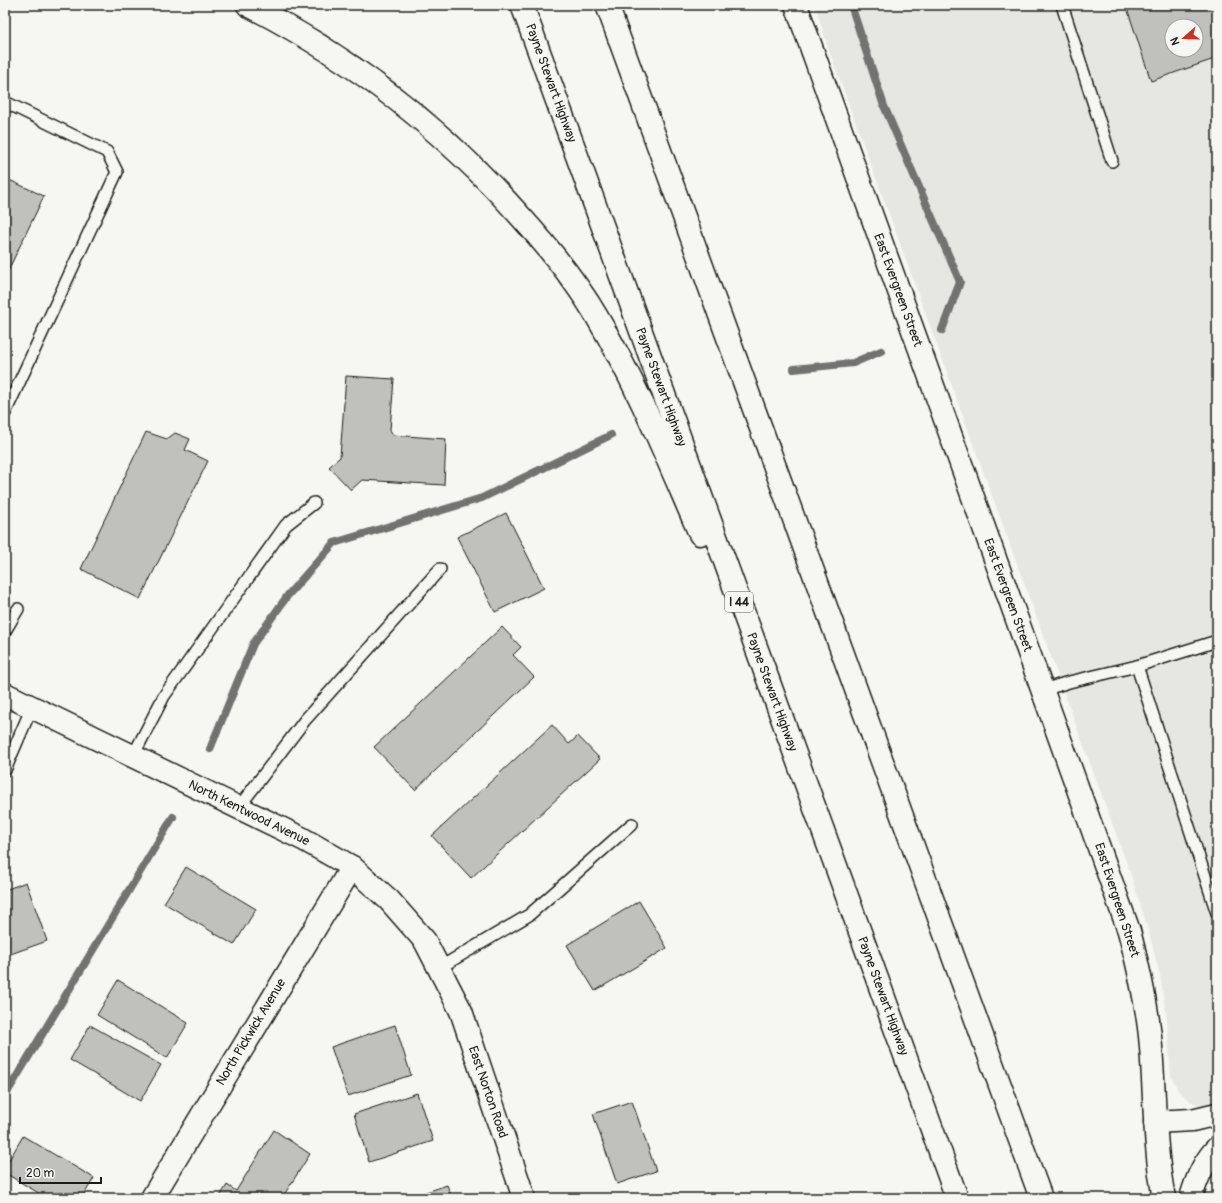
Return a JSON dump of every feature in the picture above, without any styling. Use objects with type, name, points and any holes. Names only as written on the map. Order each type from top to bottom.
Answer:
[{"type":"main road","points":[[248,5],[310,39],[352,66],[393,96],[431,127],[468,160],[502,195],[564,268],[596,315],[637,391],[784,725]]},
{"type":"main road","name":"Payne Stewart Highway","points":[[522,5],[957,1198]]},
{"type":"main road","points":[[607,5],[1041,1198]]},
{"type":"main road","points":[[622,5],[686,223]]},
{"type":"main road","name":"East Evergreen Street","points":[[796,5],[1129,930],[1139,968],[1146,1007],[1151,1046],[1156,1138],[1164,1198]]},
{"type":"main road","name":"North Kentwood Avenue","points":[[5,694],[303,839],[352,867],[389,900],[425,941],[444,978]]},
{"type":"main road","name":"North Pickwick Avenue","points":[[152,1198],[352,867]]},
{"type":"main road","name":"East Norton Road","points":[[444,978],[461,1011],[524,1198]]},
{"type":"main road","points":[[1155,1122],[1192,1120],[1217,1114]]},
{"type":"main road","points":[[1191,1198],[1195,1184],[1205,1164],[1217,1148]]},
{"type":"lane","points":[[1062,5],[1112,161]]},
{"type":"lane","points":[[5,102],[107,152],[117,172],[5,413]]},
{"type":"lane","points":[[133,756],[164,696],[286,525],[314,503]]},
{"type":"lane","points":[[239,808],[305,720],[440,569]]},
{"type":"lane","points":[[5,631],[18,609]]},
{"type":"lane","points":[[1043,690],[1068,682],[1137,666],[1217,641]]},
{"type":"lane","points":[[1137,666],[1217,913]]},
{"type":"lane","points":[[5,770],[32,707]]},
{"type":"lane","points":[[444,978],[529,916],[632,824]]},
{"type":"shaded area","points":[[815,5],[1217,5],[1217,1107],[1205,1107],[1190,1101],[1178,1090],[1171,1076],[1167,1020],[1160,975],[1149,932],[1131,875],[829,50]]},
{"type":"building","points":[[1126,5],[1217,5],[1217,58],[1151,81]]},
{"type":"building","points":[[5,178],[44,196],[5,277]]},
{"type":"building","points":[[346,376],[394,379],[390,430],[393,435],[446,439],[444,485],[362,480],[351,490],[329,467],[340,457]]},
{"type":"building","points":[[146,432],[167,439],[175,433],[190,439],[185,450],[208,461],[140,599],[81,569]]},
{"type":"building","points":[[506,513],[544,588],[495,612],[457,537]]},
{"type":"building","points":[[502,627],[521,647],[513,655],[534,677],[415,790],[374,747]]},
{"type":"building","points":[[552,725],[569,744],[578,736],[600,759],[471,878],[432,836]]},
{"type":"building","points":[[186,867],[256,909],[234,945],[164,903]]},
{"type":"building","points":[[26,882],[47,941],[5,956],[5,890]]},
{"type":"building","points":[[639,901],[667,948],[595,991],[567,945]]},
{"type":"building","points":[[118,980],[188,1023],[167,1058],[97,1015]]},
{"type":"building","points":[[90,1025],[161,1065],[140,1101],[70,1060]]},
{"type":"building","points":[[395,1025],[411,1075],[348,1096],[331,1047]]},
{"type":"building","points":[[417,1093],[433,1141],[369,1162],[354,1114]]},
{"type":"building","points":[[632,1101],[656,1171],[617,1184],[593,1114]]},
{"type":"building","points":[[274,1130],[310,1154],[282,1198],[219,1198],[227,1185],[236,1191]]},
{"type":"building","points":[[23,1136],[94,1178],[82,1198],[47,1198],[5,1173],[5,1167]]},
{"type":"building","points":[[447,1185],[452,1198],[409,1198]]},
{"type":"waterway","points":[[851,5],[884,106],[960,282],[942,330]]},
{"type":"waterway","points":[[794,369],[853,363],[881,351]]},
{"type":"waterway","points":[[210,749],[253,644],[288,595],[334,543],[482,498],[611,435]]},
{"type":"waterway","points":[[5,1096],[173,817]]}]
